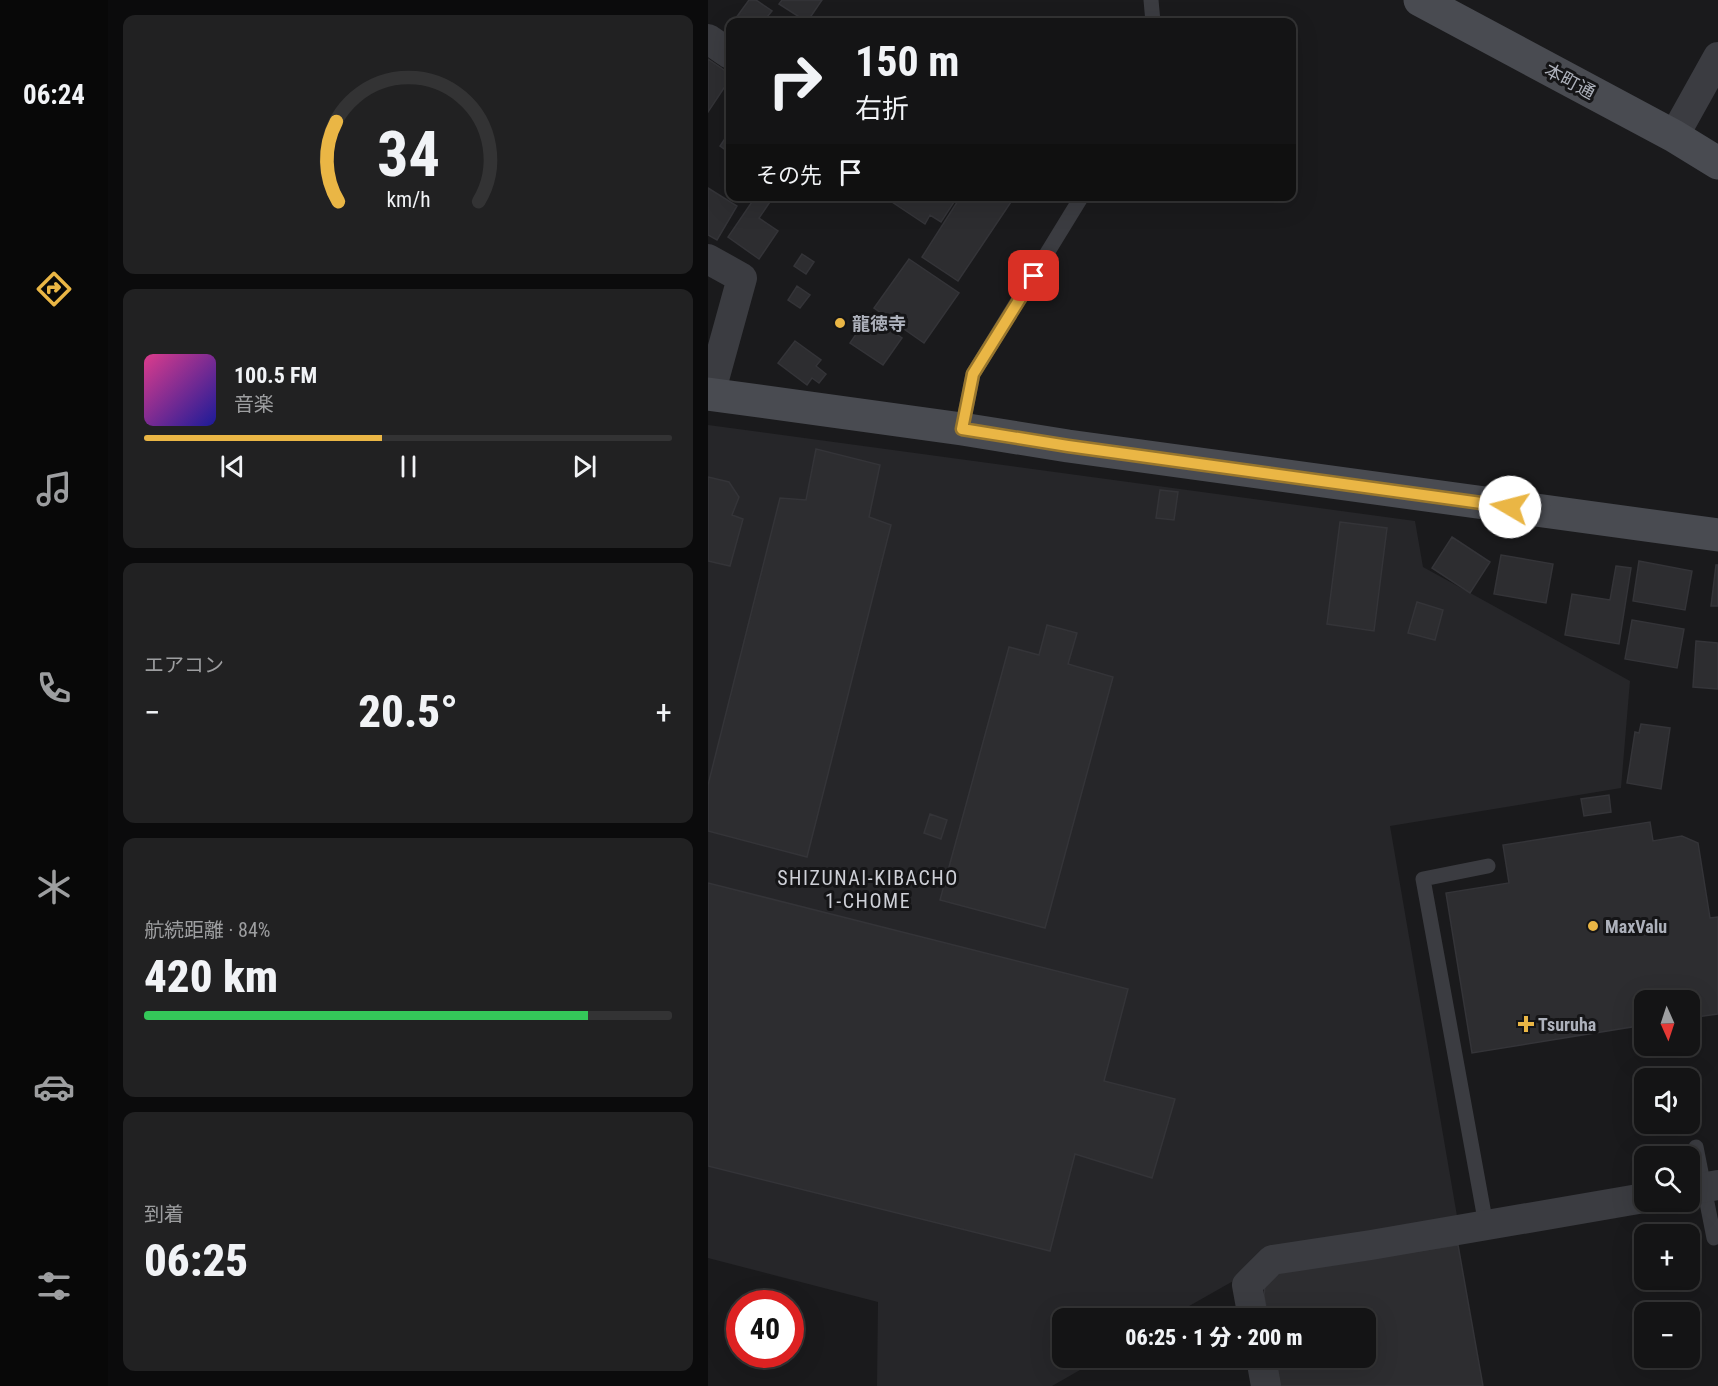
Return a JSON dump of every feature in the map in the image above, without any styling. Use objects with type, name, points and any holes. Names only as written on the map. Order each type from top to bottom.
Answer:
[{"type":"street","name":"本町通","points":[[1420,0],[1674,136],[1718,164]]},
{"type":"street","points":[[708,39],[726,51]]},
{"type":"street","points":[[1674,136],[1712,67]]},
{"type":"street","points":[[708,259],[742,278],[709,394],[1068,446],[1718,535]]},
{"type":"street","points":[[1251,1308],[1247,1285],[1272,1260],[1634,1200]]},
{"type":"street","points":[[1263,1368],[1266,1386]]},
{"type":"lane","points":[[1151,0],[1153,18]]},
{"type":"lane","points":[[962,429],[973,374],[1079,201]]},
{"type":"lane","points":[[1486,1225],[1423,879],[1488,866]]},
{"type":"lane","points":[[1700,1170],[1714,1238]]},
{"type":"shaded area","points":[[708,425],[1415,521],[1423,567],[1630,681],[1621,788],[1390,826],[1457,1216],[1235,1280],[1186,1308],[1052,1308],[1052,1368],[1084,1368],[1052,1386],[877,1386],[878,1302],[708,1258]]},
{"type":"building","points":[[749,0],[756,0],[772,11],[766,18],[736,18]]},
{"type":"building","points":[[782,0],[822,0],[810,18],[801,18],[779,4]]},
{"type":"building","points":[[708,59],[726,71],[726,85],[708,112]]},
{"type":"building","points":[[726,137],[726,150],[720,146]]},
{"type":"building","points":[[708,188],[737,206],[717,240],[708,235]]},
{"type":"building","points":[[753,201],[770,202],[759,218],[778,231],[759,259],[728,237]]},
{"type":"building","points":[[890,201],[955,201],[941,222],[930,215],[925,224]]},
{"type":"building","points":[[958,201],[1012,201],[958,281],[922,257]]},
{"type":"building","points":[[802,254],[814,262],[806,274],[794,266]]},
{"type":"building","points":[[909,259],[959,293],[924,343],[874,308]]},
{"type":"building","points":[[797,286],[810,295],[800,308],[788,300]]},
{"type":"building","points":[[869,315],[902,338],[883,365],[850,343]]},
{"type":"building","points":[[795,341],[821,360],[816,366],[826,374],[819,383],[812,378],[807,385],[778,363]]},
{"type":"building","points":[[816,449],[880,465],[869,517],[891,525],[807,857],[708,831],[708,785],[780,498],[806,500]]},
{"type":"building","points":[[708,477],[729,482],[739,497],[732,515],[743,519],[730,566],[708,561]]},
{"type":"building","points":[[1160,490],[1178,492],[1174,520],[1156,518]]},
{"type":"building","points":[[1340,522],[1387,528],[1374,631],[1327,624]]},
{"type":"building","points":[[1452,537],[1490,562],[1470,593],[1432,568]]},
{"type":"building","points":[[1501,555],[1553,564],[1546,603],[1494,594]]},
{"type":"building","points":[[1639,561],[1692,571],[1685,610],[1633,601]]},
{"type":"building","points":[[1716,565],[1718,565],[1718,606],[1711,606]]},
{"type":"building","points":[[1616,566],[1631,568],[1619,644],[1565,635],[1572,594],[1610,600]]},
{"type":"building","points":[[1417,602],[1443,610],[1435,640],[1408,633]]},
{"type":"building","points":[[1632,620],[1684,629],[1677,668],[1625,659]]},
{"type":"building","points":[[1047,625],[1077,633],[1068,664],[1113,677],[1045,928],[940,900],[1009,647],[1039,655]]},
{"type":"building","points":[[1696,641],[1718,643],[1718,689],[1693,687]]},
{"type":"building","points":[[1641,724],[1670,728],[1661,789],[1627,783],[1635,732],[1639,733]]},
{"type":"building","points":[[1609,795],[1611,812],[1584,816],[1581,799]]},
{"type":"building","points":[[930,814],[947,820],[941,839],[924,833]]},
{"type":"building","points":[[1650,822],[1653,841],[1682,836],[1698,843],[1710,918],[1718,917],[1718,1014],[1700,1016],[1700,990],[1634,990],[1634,1027],[1472,1053],[1446,893],[1509,883],[1503,845]]},
{"type":"building","points":[[708,883],[1128,989],[1104,1081],[1175,1099],[1152,1178],[1075,1154],[1050,1251],[708,1166]]},
{"type":"building","points":[[1458,1245],[1483,1386],[1280,1386],[1277,1368],[1376,1368],[1376,1308],[1266,1308],[1265,1286],[1279,1272]]},
{"type":"place","name":"龍徳寺","points":[[840,323]]},
{"type":"place","name":"MaxValu","points":[[1593,926]]},
{"type":"place","name":"Tsuruha","points":[[1526,1024]]},
{"type":"district","name":"SHIZUNAI-KIBACHO 1-CHOME","points":[[868,890]]},
{"type":"route","points":[[1034,276],[973,374],[962,429],[1068,446],[1510,507]]}]
